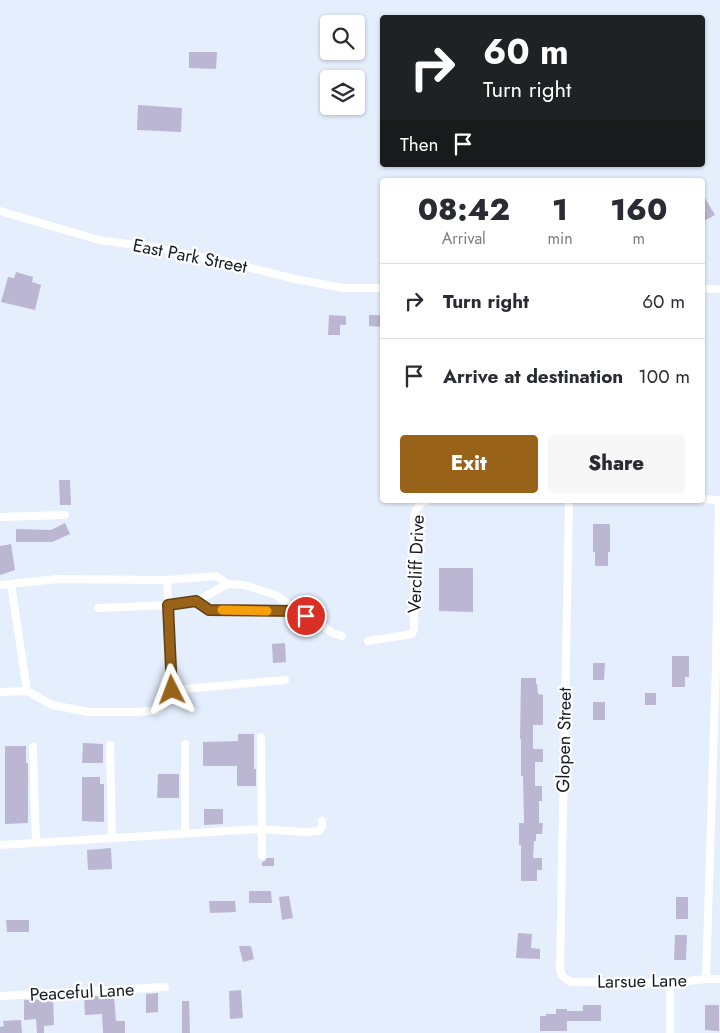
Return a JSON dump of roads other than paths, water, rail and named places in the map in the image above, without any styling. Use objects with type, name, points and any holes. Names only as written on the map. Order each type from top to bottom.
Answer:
[{"type":"street","name":"East Park Street","points":[[0,211],[99,240],[204,257],[295,279],[343,288],[380,288]]},
{"type":"street","points":[[705,289],[720,289]]},
{"type":"street","points":[[705,500],[719,500],[706,979]]},
{"type":"street","name":"Vercliff Drive","points":[[368,641],[412,634],[414,629],[414,516],[415,508],[422,503]]},
{"type":"street","name":"Glopen Street","points":[[565,979],[560,968],[569,503]]},
{"type":"street","points":[[0,517],[65,515]]},
{"type":"street","points":[[0,585],[58,579],[166,580],[216,576],[228,584],[244,585],[276,595],[297,611],[342,636]]},
{"type":"street","points":[[0,692],[27,691],[52,705],[89,712],[159,710],[172,690],[166,580]]},
{"type":"street","points":[[11,584],[27,691]]},
{"type":"street","points":[[98,608],[168,605],[196,601],[228,584]]},
{"type":"street","points":[[196,601],[209,610],[297,611]]},
{"type":"street","points":[[172,690],[285,680]]},
{"type":"street","points":[[261,737],[262,856]]},
{"type":"street","points":[[185,744],[185,834]]},
{"type":"street","points":[[110,745],[112,838]]},
{"type":"street","points":[[33,747],[36,843]]},
{"type":"street","points":[[0,845],[261,829],[305,832],[320,831],[322,821]]},
{"type":"street","name":"Larsue Lane","points":[[565,979],[570,982],[670,982],[720,979]]},
{"type":"street","points":[[670,982],[670,1033]]},
{"type":"street","name":"Peaceful Lane","points":[[0,996],[165,987]]}]
